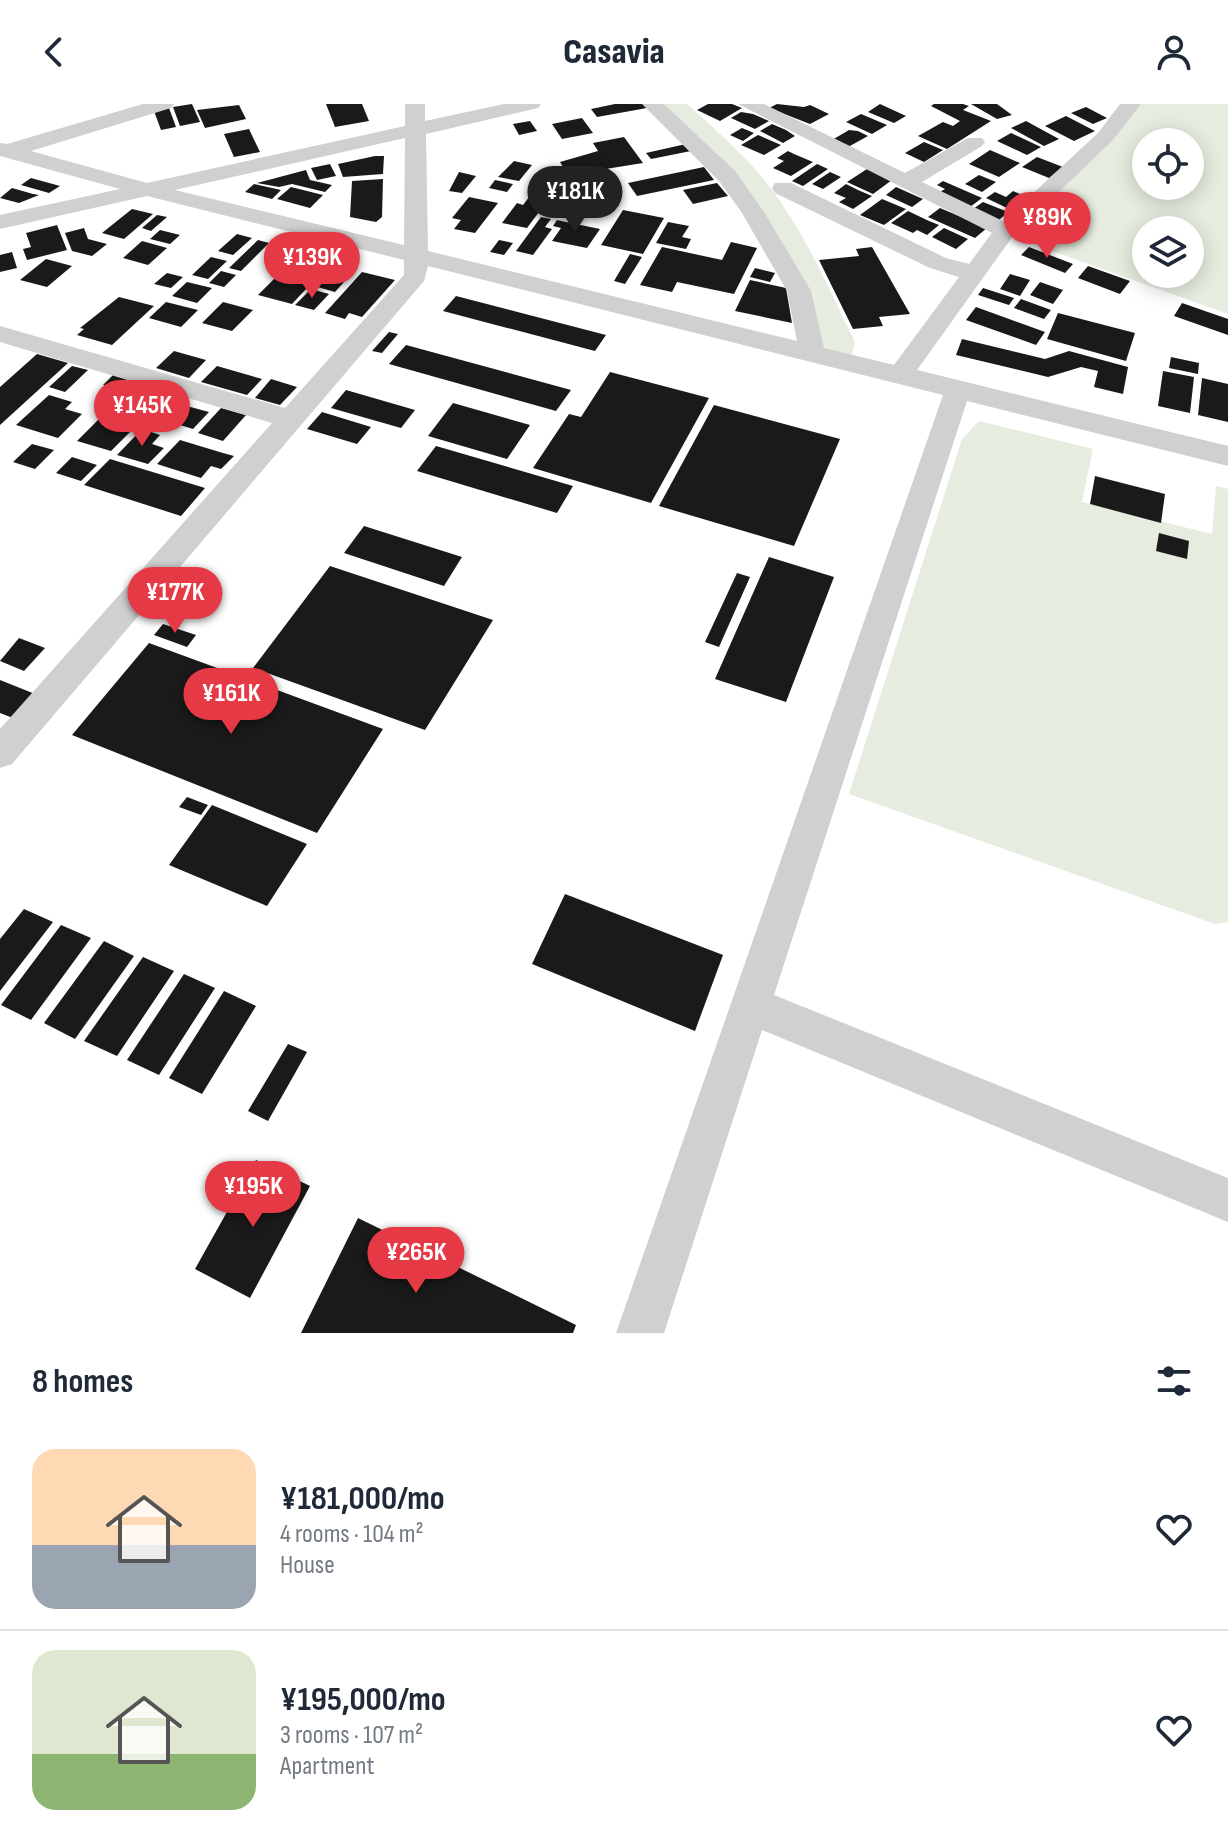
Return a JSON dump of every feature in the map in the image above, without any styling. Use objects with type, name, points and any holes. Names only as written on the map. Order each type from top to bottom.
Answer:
[{"type":"street","points":[[4,150],[164,104]]},
{"type":"street","points":[[0,753],[416,276],[415,104]]},
{"type":"street","points":[[0,222],[531,104]]},
{"type":"street","points":[[652,104],[727,176],[753,212],[799,291],[812,353]]},
{"type":"street","points":[[748,104],[1005,231]]},
{"type":"street","points":[[900,375],[1005,231],[1061,181],[1131,104]]},
{"type":"street","points":[[906,182],[975,142]]},
{"type":"street","points":[[4,150],[146,189],[1228,456]]},
{"type":"street","points":[[783,188],[938,263],[973,273]]},
{"type":"street","points":[[0,334],[290,419]]},
{"type":"street","points":[[640,1333],[958,389]]},
{"type":"street","points":[[750,1005],[1228,1200]]},
{"type":"shaded area","points":[[652,104],[687,104],[740,153],[769,186],[805,242],[855,342],[850,362],[812,353],[807,323],[753,212]]},
{"type":"shaded area","points":[[1141,104],[1228,104],[1228,314],[1155,288],[1204,288],[1204,216],[1132,216],[1132,280],[1013,237]]},
{"type":"shaded area","points":[[979,421],[1093,449],[1082,502],[1212,534],[1216,486],[1228,489],[1228,922],[1215,924],[849,794],[962,439]]},
{"type":"building","points":[[192,104],[200,122],[180,126],[173,107]]},
{"type":"building","points":[[326,104],[362,104],[369,121],[335,127]]},
{"type":"building","points":[[615,104],[644,104],[647,108],[597,117],[591,109]]},
{"type":"building","points":[[708,104],[732,104],[742,108],[720,121],[697,110]]},
{"type":"building","points":[[777,104],[810,105],[829,114],[810,124],[769,108]]},
{"type":"building","points":[[880,104],[906,116],[894,123],[868,112]]},
{"type":"building","points":[[963,104],[969,106],[963,110],[991,121],[947,149],[918,136],[943,122],[953,126],[960,121],[931,106]]},
{"type":"building","points":[[971,104],[997,104],[1012,115],[997,119]]},
{"type":"building","points":[[239,105],[246,119],[205,128],[197,110]]},
{"type":"building","points":[[1086,107],[1107,118],[1093,124],[1071,113]]},
{"type":"building","points":[[169,108],[176,127],[161,130],[154,111]]},
{"type":"building","points":[[741,112],[769,121],[755,129],[731,118]]},
{"type":"building","points":[[861,114],[887,125],[872,134],[846,122]]},
{"type":"building","points":[[1066,116],[1095,131],[1074,141],[1045,126]]},
{"type":"building","points":[[582,118],[593,133],[562,139],[552,124]]},
{"type":"building","points":[[530,121],[537,131],[519,135],[513,124]]},
{"type":"building","points":[[1026,121],[1059,139],[1044,146],[1011,128]]},
{"type":"building","points":[[772,124],[795,136],[783,143],[760,131]]},
{"type":"building","points":[[742,128],[754,133],[743,141],[730,135]]},
{"type":"building","points":[[249,129],[260,152],[234,157],[224,134]]},
{"type":"building","points":[[849,130],[868,136],[848,147],[832,140]]},
{"type":"building","points":[[1011,133],[1041,147],[1027,155],[997,141]]},
{"type":"building","points":[[758,135],[781,145],[764,155],[741,145]]},
{"type":"building","points":[[624,137],[643,163],[568,175],[560,162],[598,151],[593,143]]},
{"type":"building","points":[[924,142],[943,150],[924,162],[905,153]]},
{"type":"building","points":[[686,144],[691,151],[651,159],[646,153]]},
{"type":"building","points":[[990,150],[1020,163],[999,177],[969,164]]},
{"type":"building","points":[[788,151],[813,162],[791,176],[773,168],[784,161],[777,158]]},
{"type":"building","points":[[384,156],[383,174],[343,177],[338,164]]},
{"type":"building","points":[[1037,157],[1063,167],[1049,178],[1022,167]]},
{"type":"building","points":[[514,161],[532,165],[519,181],[498,177]]},
{"type":"building","points":[[330,164],[336,176],[317,180],[311,168]]},
{"type":"building","points":[[817,164],[828,169],[803,186],[792,181]]},
{"type":"building","points":[[704,167],[714,180],[637,196],[628,183]]},
{"type":"building","points":[[867,169],[892,180],[873,194],[847,182]]},
{"type":"building","points":[[306,170],[310,180],[332,185],[325,192],[292,184],[279,187],[257,183]]},
{"type":"building","points":[[459,172],[476,176],[462,193],[449,191]]},
{"type":"building","points":[[830,172],[841,177],[823,189],[812,184]]},
{"type":"building","points":[[979,175],[996,182],[982,192],[965,184]]},
{"type":"building","points":[[31,178],[60,186],[49,193],[21,185]]},
{"type":"building","points":[[569,178],[609,186],[600,199],[560,191]]},
{"type":"building","points":[[383,179],[382,217],[376,222],[350,217],[352,181]]},
{"type":"building","points":[[495,180],[513,184],[507,192],[489,188]]},
{"type":"building","points":[[943,181],[982,198],[970,207],[938,193],[945,189],[937,185]]},
{"type":"building","points":[[717,183],[728,196],[693,204],[683,190]]},
{"type":"building","points":[[254,184],[281,190],[272,199],[245,192]]},
{"type":"building","points":[[846,184],[872,196],[853,209],[839,202],[846,198],[834,193]]},
{"type":"building","points":[[291,187],[323,195],[310,208],[277,199]]},
{"type":"building","points":[[896,187],[923,199],[912,207],[886,195]]},
{"type":"building","points":[[12,188],[39,195],[19,203],[0,198]]},
{"type":"building","points":[[1013,191],[1029,198],[1007,208],[986,198],[995,192],[1006,197]]},
{"type":"building","points":[[533,192],[551,196],[527,228],[502,223],[517,203],[523,205]]},
{"type":"building","points":[[469,197],[498,203],[475,233],[454,229],[461,220],[452,218]]},
{"type":"building","points":[[882,199],[906,209],[884,225],[860,215]]},
{"type":"building","points":[[983,202],[1008,212],[999,220],[973,209]]},
{"type":"building","points":[[940,208],[987,228],[975,238],[928,217]]},
{"type":"building","points":[[132,209],[153,214],[124,239],[102,233]]},
{"type":"building","points":[[623,210],[664,218],[643,254],[601,245]]},
{"type":"building","points":[[908,211],[939,225],[927,235],[917,230],[913,233],[891,223]]},
{"type":"building","points":[[157,215],[167,217],[151,231],[142,228]]},
{"type":"building","points":[[541,217],[551,219],[545,227],[552,229],[533,255],[516,251]]},
{"type":"building","points":[[557,220],[600,229],[587,248],[552,241],[561,228],[553,226]]},
{"type":"building","points":[[668,222],[689,226],[682,237],[691,239],[686,249],[656,243]]},
{"type":"building","points":[[57,225],[67,250],[27,260],[23,249],[31,247],[26,233]]},
{"type":"building","points":[[84,228],[88,239],[107,244],[92,256],[72,251],[65,233]]},
{"type":"building","points":[[944,228],[968,239],[956,249],[932,237]]},
{"type":"building","points":[[160,230],[180,235],[170,244],[150,239]]},
{"type":"building","points":[[237,234],[252,238],[233,255],[218,251]]},
{"type":"building","points":[[258,240],[269,243],[241,271],[229,268]]},
{"type":"building","points":[[499,240],[513,243],[504,255],[490,252]]},
{"type":"building","points":[[142,241],[167,248],[148,265],[123,258]]},
{"type":"building","points":[[731,242],[757,248],[734,294],[677,282],[672,292],[640,285],[662,247],[722,260]]},
{"type":"building","points":[[872,247],[910,314],[879,317],[883,326],[853,329],[819,260],[859,256],[856,249]]},
{"type":"building","points":[[1029,247],[1073,264],[1065,273],[1021,255]]},
{"type":"building","points":[[12,252],[17,268],[0,272],[0,255]]},
{"type":"building","points":[[630,254],[642,257],[625,284],[614,281]]},
{"type":"building","points":[[211,257],[227,261],[208,279],[192,275]]},
{"type":"building","points":[[46,259],[72,266],[47,287],[20,280]]},
{"type":"building","points":[[287,266],[320,274],[292,304],[258,295]]},
{"type":"building","points":[[1088,266],[1130,281],[1120,294],[1078,278]]},
{"type":"building","points":[[332,267],[352,273],[335,292],[314,286]]},
{"type":"building","points":[[755,268],[775,273],[770,282],[750,277]]},
{"type":"building","points":[[221,271],[236,275],[224,287],[209,283]]},
{"type":"building","points":[[362,272],[395,280],[362,317],[349,313],[345,319],[325,313]]},
{"type":"building","points":[[167,273],[183,277],[171,288],[154,284]]},
{"type":"building","points":[[1010,274],[1030,280],[1020,296],[1000,289]]},
{"type":"building","points":[[750,280],[786,288],[792,323],[735,311]]},
{"type":"building","points":[[187,282],[212,288],[197,303],[172,296]]},
{"type":"building","points":[[1040,282],[1063,290],[1053,304],[1030,295]]},
{"type":"building","points":[[983,288],[1014,298],[1009,305],[978,295]]},
{"type":"building","points":[[311,289],[329,294],[314,310],[295,305]]},
{"type":"building","points":[[456,296],[606,335],[595,351],[443,311]]},
{"type":"building","points":[[119,297],[154,306],[112,345],[77,335],[84,329],[80,328]]},
{"type":"building","points":[[1021,299],[1051,310],[1044,319],[1014,308]]},
{"type":"building","points":[[166,302],[198,310],[181,327],[149,318]]},
{"type":"building","points":[[223,302],[253,310],[232,331],[202,323]]},
{"type":"building","points":[[1182,303],[1228,319],[1228,335],[1174,316]]},
{"type":"building","points":[[976,307],[1045,332],[1036,345],[966,320]]},
{"type":"building","points":[[1058,313],[1135,333],[1126,361],[1047,339]]},
{"type":"building","points":[[389,332],[398,334],[382,353],[372,351]]},
{"type":"building","points":[[962,339],[1045,359],[1069,351],[1128,367],[1123,394],[1094,387],[1098,371],[1081,367],[1048,377],[956,355]]},
{"type":"building","points":[[406,345],[571,390],[556,411],[389,364]]},
{"type":"building","points":[[174,351],[206,360],[189,378],[156,368]]},
{"type":"building","points":[[37,354],[68,363],[0,425],[0,387]]},
{"type":"building","points":[[1171,357],[1199,363],[1198,374],[1169,368]]},
{"type":"building","points":[[72,366],[88,370],[65,392],[49,387]]},
{"type":"building","points":[[217,366],[262,379],[247,395],[201,382]]},
{"type":"building","points":[[1163,371],[1194,377],[1190,413],[1158,406]]},
{"type":"building","points":[[610,372],[709,398],[651,503],[533,468],[569,414],[581,417]]},
{"type":"building","points":[[113,375],[128,380],[114,388],[103,385]]},
{"type":"building","points":[[1202,378],[1228,384],[1228,422],[1198,415]]},
{"type":"building","points":[[271,379],[297,387],[280,405],[255,398]]},
{"type":"building","points":[[346,390],[415,410],[401,428],[331,408]]},
{"type":"building","points":[[145,394],[161,398],[148,411],[132,406]]},
{"type":"building","points":[[49,395],[72,402],[65,409],[82,414],[58,438],[16,425]]},
{"type":"building","points":[[453,403],[530,425],[507,459],[428,436]]},
{"type":"building","points":[[161,405],[178,410],[183,405],[209,412],[193,429],[151,416]]},
{"type":"building","points":[[714,405],[840,439],[794,546],[659,506]]},
{"type":"building","points":[[221,408],[246,415],[223,441],[198,433]]},
{"type":"building","points":[[322,412],[371,427],[357,444],[307,429]]},
{"type":"building","points":[[99,419],[115,424],[118,420],[136,426],[111,451],[77,441]]},
{"type":"building","points":[[142,429],[160,435],[152,444],[164,448],[148,464],[117,455]]},
{"type":"building","points":[[180,440],[234,456],[221,469],[211,466],[201,478],[157,464]]},
{"type":"building","points":[[32,444],[54,450],[35,469],[13,462]]},
{"type":"building","points":[[436,446],[573,486],[557,513],[417,471]]},
{"type":"building","points":[[72,457],[97,465],[81,481],[56,473]]},
{"type":"building","points":[[110,459],[205,488],[181,516],[84,485]]},
{"type":"building","points":[[1095,476],[1165,494],[1161,523],[1090,504]]},
{"type":"building","points":[[364,526],[462,557],[444,586],[344,553]]},
{"type":"building","points":[[1159,533],[1189,541],[1187,559],[1156,551]]},
{"type":"building","points":[[769,557],[834,577],[786,702],[715,679]]},
{"type":"building","points":[[330,566],[493,620],[425,730],[253,668]]},
{"type":"building","points":[[737,573],[750,577],[719,647],[705,642]]},
{"type":"building","points":[[163,624],[196,635],[187,647],[154,635]]},
{"type":"building","points":[[19,638],[45,648],[24,671],[0,661]]},
{"type":"building","points":[[149,643],[383,729],[317,833],[72,735]]},
{"type":"building","points":[[0,680],[35,694],[13,718],[0,713]]},
{"type":"building","points":[[187,797],[208,805],[201,815],[179,807]]},
{"type":"building","points":[[212,805],[307,844],[267,906],[169,865]]},
{"type":"building","points":[[565,894],[723,955],[695,1031],[532,964]]},
{"type":"building","points":[[24,909],[53,922],[0,991],[0,939]]},
{"type":"building","points":[[61,925],[91,938],[31,1020],[1,1005]]},
{"type":"building","points":[[104,941],[134,956],[75,1039],[44,1023]]},
{"type":"building","points":[[143,957],[174,971],[117,1056],[84,1041]]},
{"type":"building","points":[[184,974],[215,988],[159,1075],[127,1060]]},
{"type":"building","points":[[224,991],[256,1006],[202,1094],[169,1078]]},
{"type":"building","points":[[288,1044],[307,1052],[268,1121],[248,1111]]},
{"type":"building","points":[[256,1160],[310,1186],[250,1298],[195,1269]]},
{"type":"building","points":[[358,1218],[576,1325],[573,1333],[301,1333]]}]
